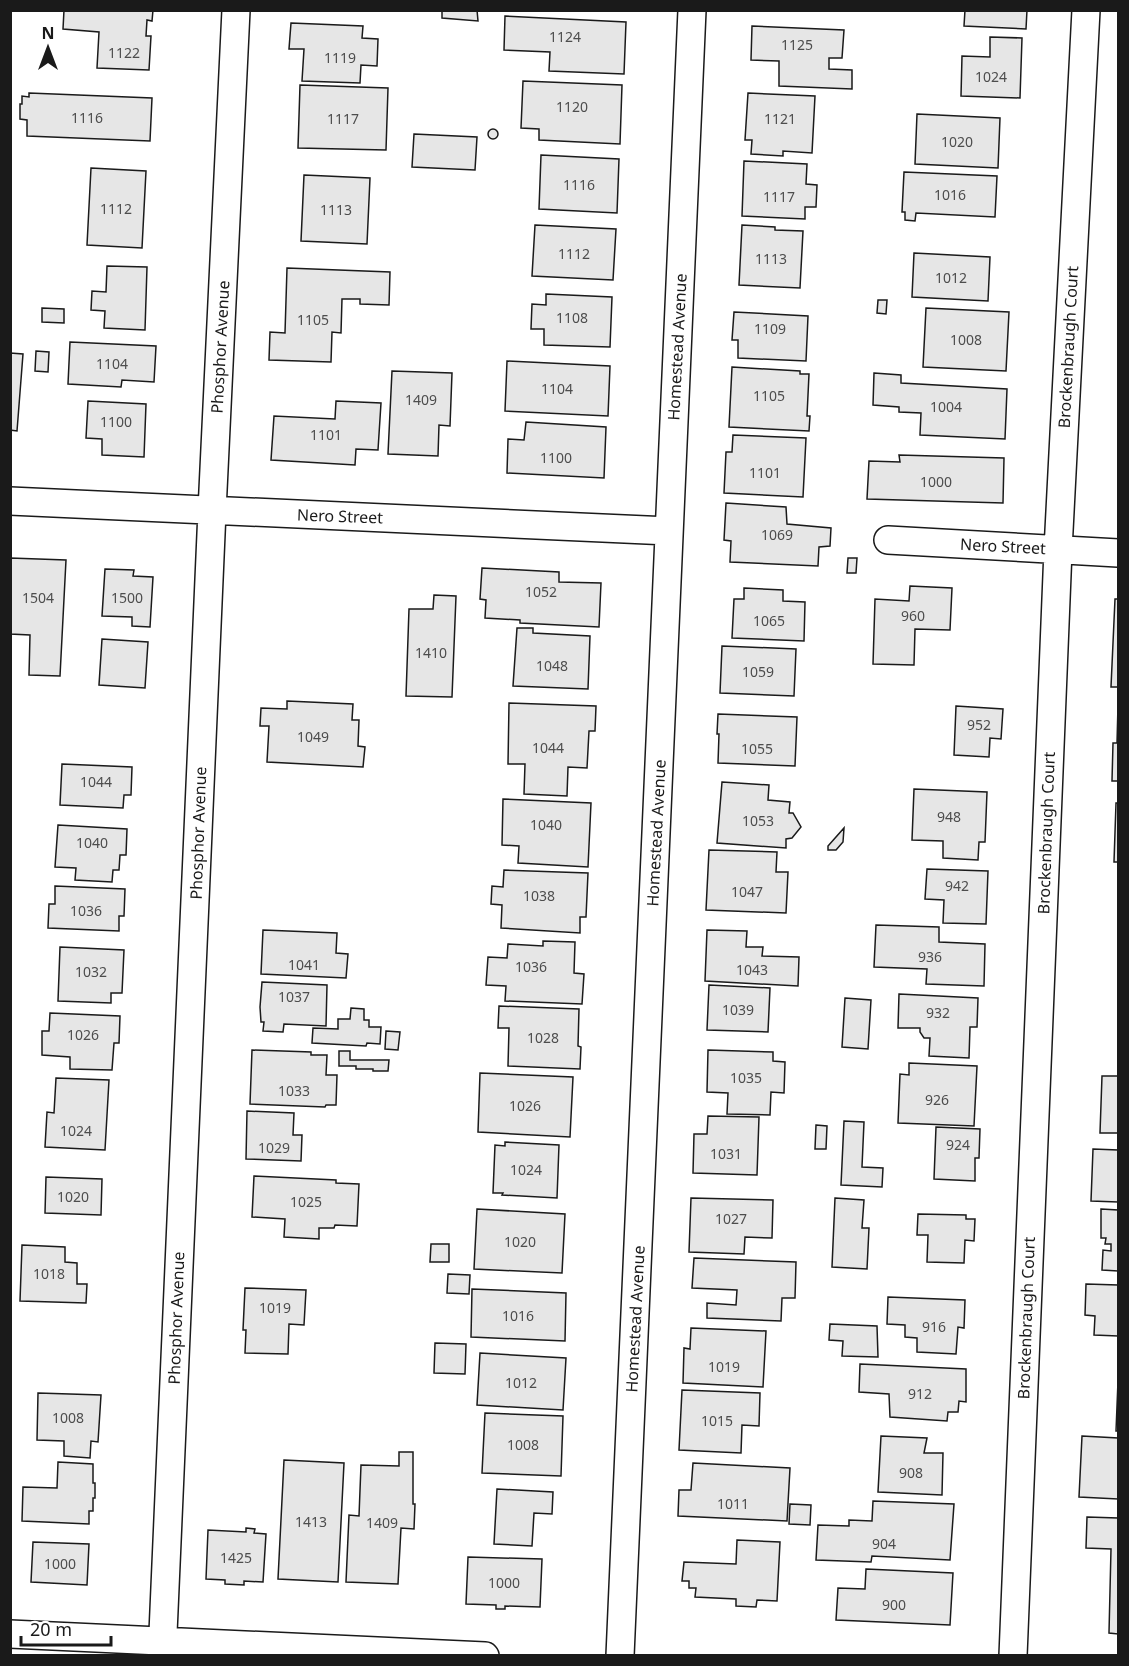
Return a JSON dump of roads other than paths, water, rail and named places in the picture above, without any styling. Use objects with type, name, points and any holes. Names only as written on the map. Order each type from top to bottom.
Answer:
[{"type":"street","name":"Phosphor Avenue","points":[[162,1648],[236,10]]},
{"type":"street","name":"Homestead Avenue","points":[[620,1656],[692,10]]},
{"type":"street","name":"Brockenbraugh Court","points":[[1013,1656],[1058,550],[1086,10]]},
{"type":"street","name":"Nero Street","points":[[10,501],[669,531]]},
{"type":"street","name":"Nero Street","points":[[888,540],[1119,553]]},
{"type":"street","points":[[10,1634],[162,1648],[485,1656]]}]
